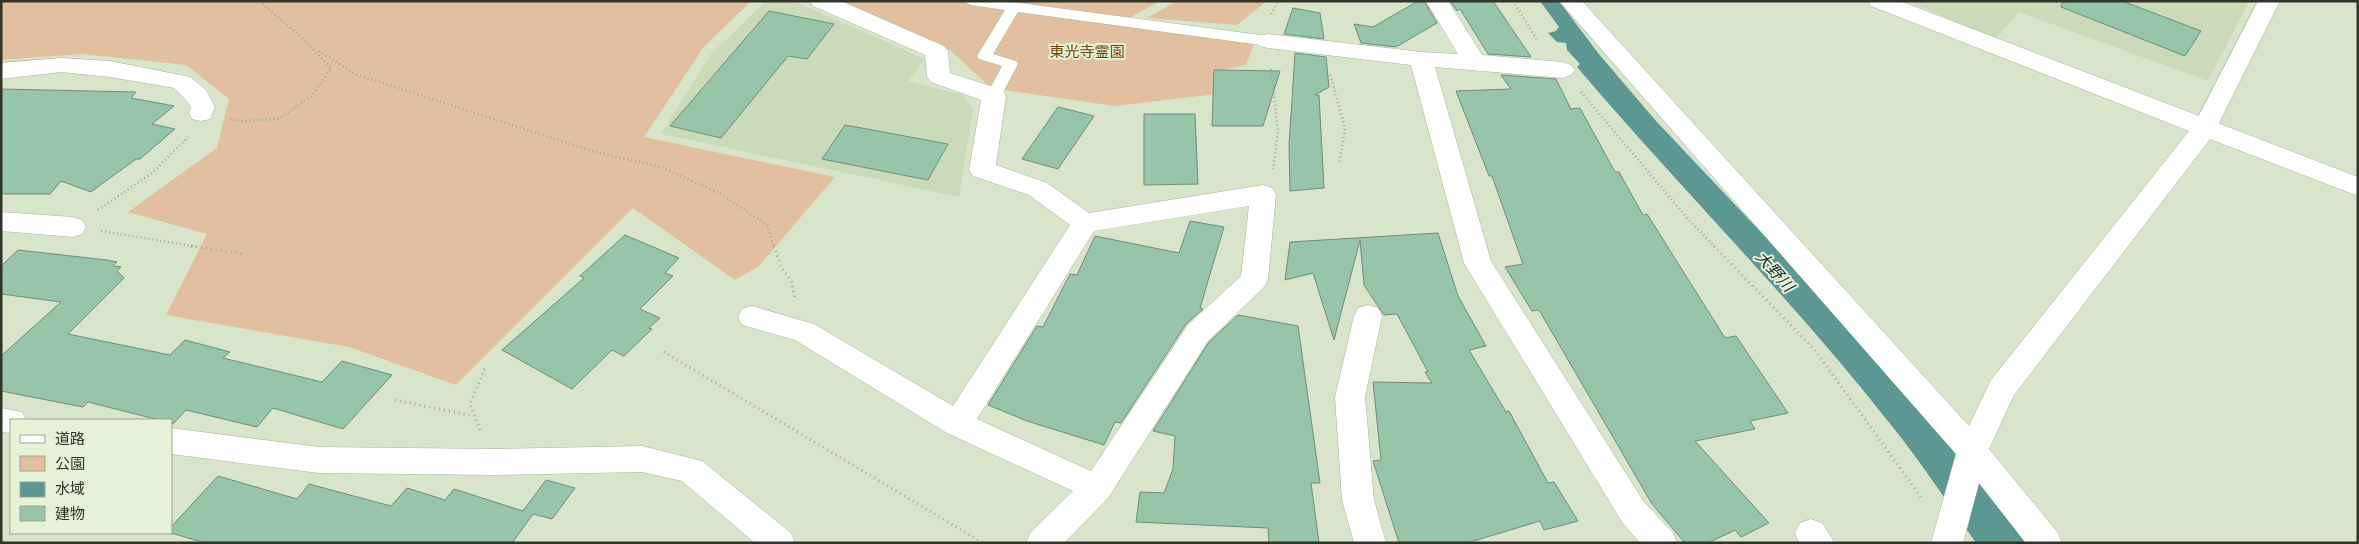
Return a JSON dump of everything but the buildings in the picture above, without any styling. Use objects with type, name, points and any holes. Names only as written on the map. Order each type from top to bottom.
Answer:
[{"type":"street","points":[[821,1],[936,51],[939,77],[994,96],[982,170],[1038,189],[1085,223],[1263,194],[1254,280],[1198,333],[1097,488],[1042,543]]},
{"type":"street","points":[[1437,1],[1474,62]]},
{"type":"street","points":[[1570,1],[1972,451],[2046,543]]},
{"type":"street","points":[[1879,1],[2204,129],[2358,187]]},
{"type":"street","points":[[1950,536],[1972,451],[2002,388],[2204,129],[2269,1]]},
{"type":"street","points":[[1268,41],[1420,59],[1563,70]]},
{"type":"street","points":[[1420,59],[1478,263],[1633,512],[1661,543]]},
{"type":"street","points":[[1,71],[61,65],[110,69],[182,82],[197,96],[203,106],[201,113]]},
{"type":"street","points":[[1,221],[74,227]]},
{"type":"street","points":[[958,424],[1085,223]]},
{"type":"street","points":[[1368,316],[1350,398],[1358,500],[1370,543]]},
{"type":"street","points":[[752,317],[804,332],[958,424],[1097,488]]},
{"type":"street","points":[[172,441],[319,460],[494,462],[642,459],[691,470],[779,543]]},
{"type":"lane","points":[[970,1],[1268,41]]},
{"type":"lane","points":[[994,96],[1011,64],[984,56],[1014,7]]},
{"type":"path","points":[[259,1],[279,21],[319,51],[355,74],[592,151],[660,167],[721,194],[767,225],[782,269],[791,280],[804,332]]},
{"type":"path","points":[[1513,1],[1540,43],[1688,219],[1815,350],[1950,536]]},
{"type":"path","points":[[1263,194],[1276,160],[1277,127],[1268,41]]},
{"type":"path","points":[[1322,47],[1345,128],[1339,164]]},
{"type":"path","points":[[74,227],[152,173],[199,126],[201,113],[242,121],[278,119],[312,96],[331,68],[319,51]]},
{"type":"path","points":[[74,227],[244,254]]},
{"type":"path","points":[[664,352],[983,543]]},
{"type":"path","points":[[486,368],[470,404],[494,462]]},
{"type":"path","points":[[395,400],[474,416]]},
{"type":"shaded area","points":[[766,1],[794,1],[925,59],[908,81],[962,95],[973,108],[959,197],[661,134],[711,54]]},
{"type":"shaded area","points":[[1908,1],[2249,1],[2208,81],[2019,12],[1995,39]]},
{"type":"green space","points":[[1,1],[751,1],[703,48],[644,137],[835,177],[759,266],[735,280],[633,208],[456,385],[349,347],[166,315],[207,234],[128,212],[217,148],[229,99],[186,65],[82,54],[1,60]]},
{"type":"green space","name":"東光寺霊園","points":[[843,1],[1160,1],[1127,19],[1257,35],[1246,65],[1217,71],[1217,94],[1115,106],[991,88],[950,50]]},
{"type":"green space","points":[[1177,1],[1267,1],[1237,25],[1147,18]]},
{"type":"water","name":"大野川","points":[[1540,1],[1559,1],[1598,53],[1656,121],[1810,284],[1930,420],[2026,543],[1976,543],[1910,450],[1850,374],[1577,67],[1580,64],[1567,50],[1566,43],[1557,42],[1548,33],[1556,31],[1559,27]]}]
